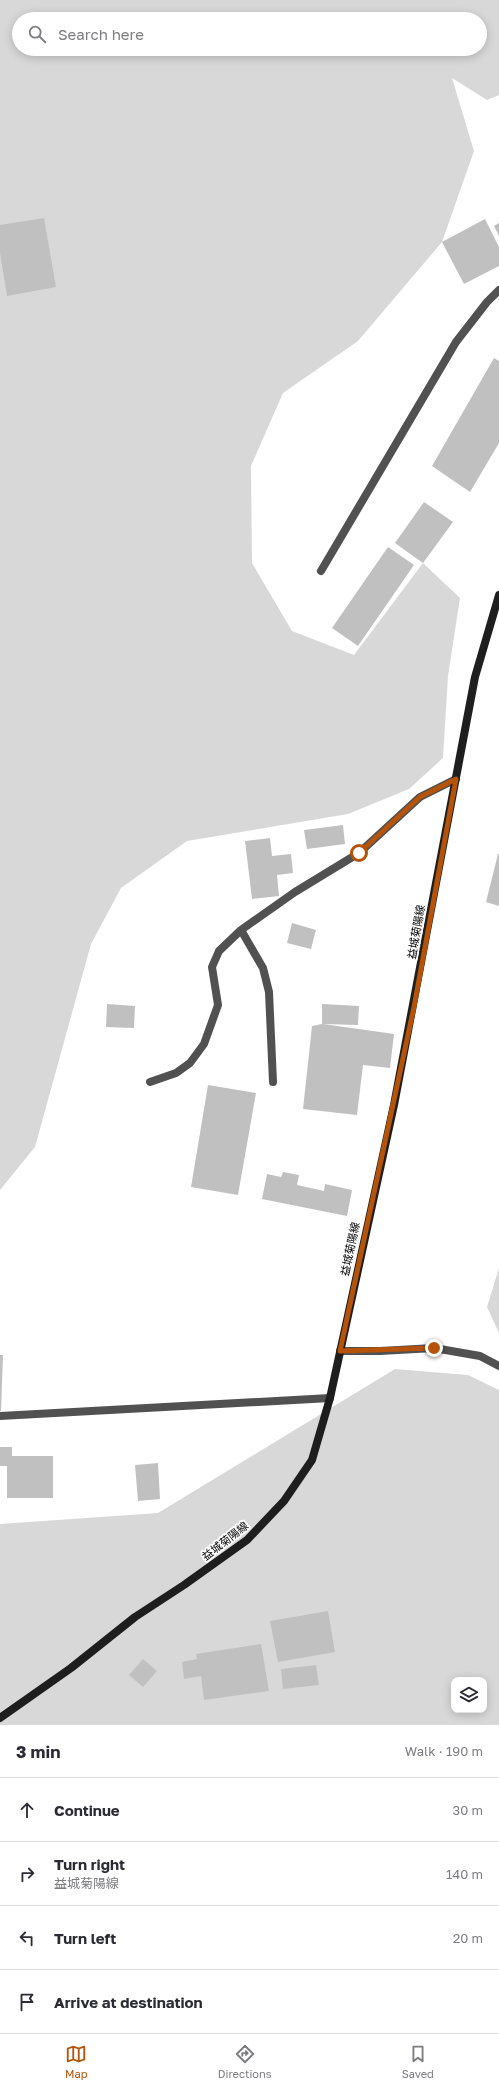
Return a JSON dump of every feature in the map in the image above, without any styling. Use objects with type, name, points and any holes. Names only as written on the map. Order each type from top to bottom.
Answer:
[{"type":"main road","name":"益城菊陽線","points":[[0,1718],[71,1668],[135,1617],[184,1585],[247,1540],[284,1500],[312,1460],[330,1398],[410,1022],[475,677],[499,595]]},
{"type":"street","points":[[321,571],[456,342],[487,302],[499,290]]},
{"type":"street","points":[[150,1082],[176,1073],[190,1062],[204,1044],[218,1005],[212,967],[219,951],[241,930],[295,892],[359,853],[420,797],[456,779]]},
{"type":"street","points":[[241,930],[263,968],[269,992],[273,1082]]},
{"type":"street","points":[[340,1351],[434,1348],[480,1356],[499,1366]]},
{"type":"street","points":[[0,1416],[330,1398]]},
{"type":"shaded area","points":[[0,0],[499,0],[499,95],[487,100],[452,78],[474,151],[442,242],[358,341],[283,393],[251,466],[252,563],[292,631],[354,655],[423,563],[460,598],[448,676],[443,758],[409,789],[348,814],[187,841],[121,888],[91,944],[35,1147],[0,1190]]},
{"type":"shaded area","points":[[499,1268],[499,1333],[487,1307]]},
{"type":"shaded area","points":[[395,1369],[468,1375],[499,1390],[499,1725],[0,1725],[0,1524],[158,1513]]},
{"type":"building","points":[[44,218],[56,287],[7,296],[0,253],[0,225]]},
{"type":"building","points":[[485,219],[499,247],[499,266],[464,284],[442,242]]},
{"type":"building","points":[[499,223],[499,236],[494,226]]},
{"type":"building","points":[[494,358],[499,361],[499,443],[470,492],[432,466]]},
{"type":"building","points":[[424,502],[453,522],[423,563],[395,543]]},
{"type":"building","points":[[388,547],[414,565],[358,646],[332,628]]},
{"type":"building","points":[[343,825],[345,844],[307,849],[304,830]]},
{"type":"building","points":[[270,838],[272,856],[291,854],[293,873],[277,875],[279,896],[252,899],[245,841]]},
{"type":"building","points":[[499,854],[499,906],[486,902]]},
{"type":"building","points":[[292,923],[316,930],[311,949],[287,943]]},
{"type":"building","points":[[107,1004],[135,1006],[134,1028],[106,1027]]},
{"type":"building","points":[[322,1004],[359,1006],[358,1025],[323,1024],[394,1034],[390,1068],[363,1065],[357,1115],[303,1109],[312,1026],[322,1024]]},
{"type":"building","points":[[208,1085],[256,1093],[238,1195],[191,1187]]},
{"type":"building","points":[[283,1172],[299,1175],[297,1185],[324,1191],[325,1184],[352,1190],[347,1216],[262,1199],[267,1174],[281,1177]]},
{"type":"building","points":[[0,1355],[3,1355],[1,1411],[0,1411]]},
{"type":"building","points":[[0,1447],[12,1447],[12,1456],[53,1456],[53,1498],[7,1498],[7,1466],[0,1466]]},
{"type":"building","points":[[158,1463],[160,1499],[138,1501],[135,1465]]},
{"type":"building","points":[[328,1611],[335,1652],[278,1662],[270,1621]]},
{"type":"building","points":[[261,1644],[269,1691],[204,1700],[201,1676],[184,1679],[182,1662],[197,1659],[196,1654]]},
{"type":"building","points":[[143,1659],[157,1671],[143,1687],[129,1675]]},
{"type":"building","points":[[316,1665],[319,1685],[283,1689],[281,1669]]},
{"type":"route","points":[[359,853],[420,797],[456,779],[414,1007],[340,1351],[380,1351],[434,1348]]}]
